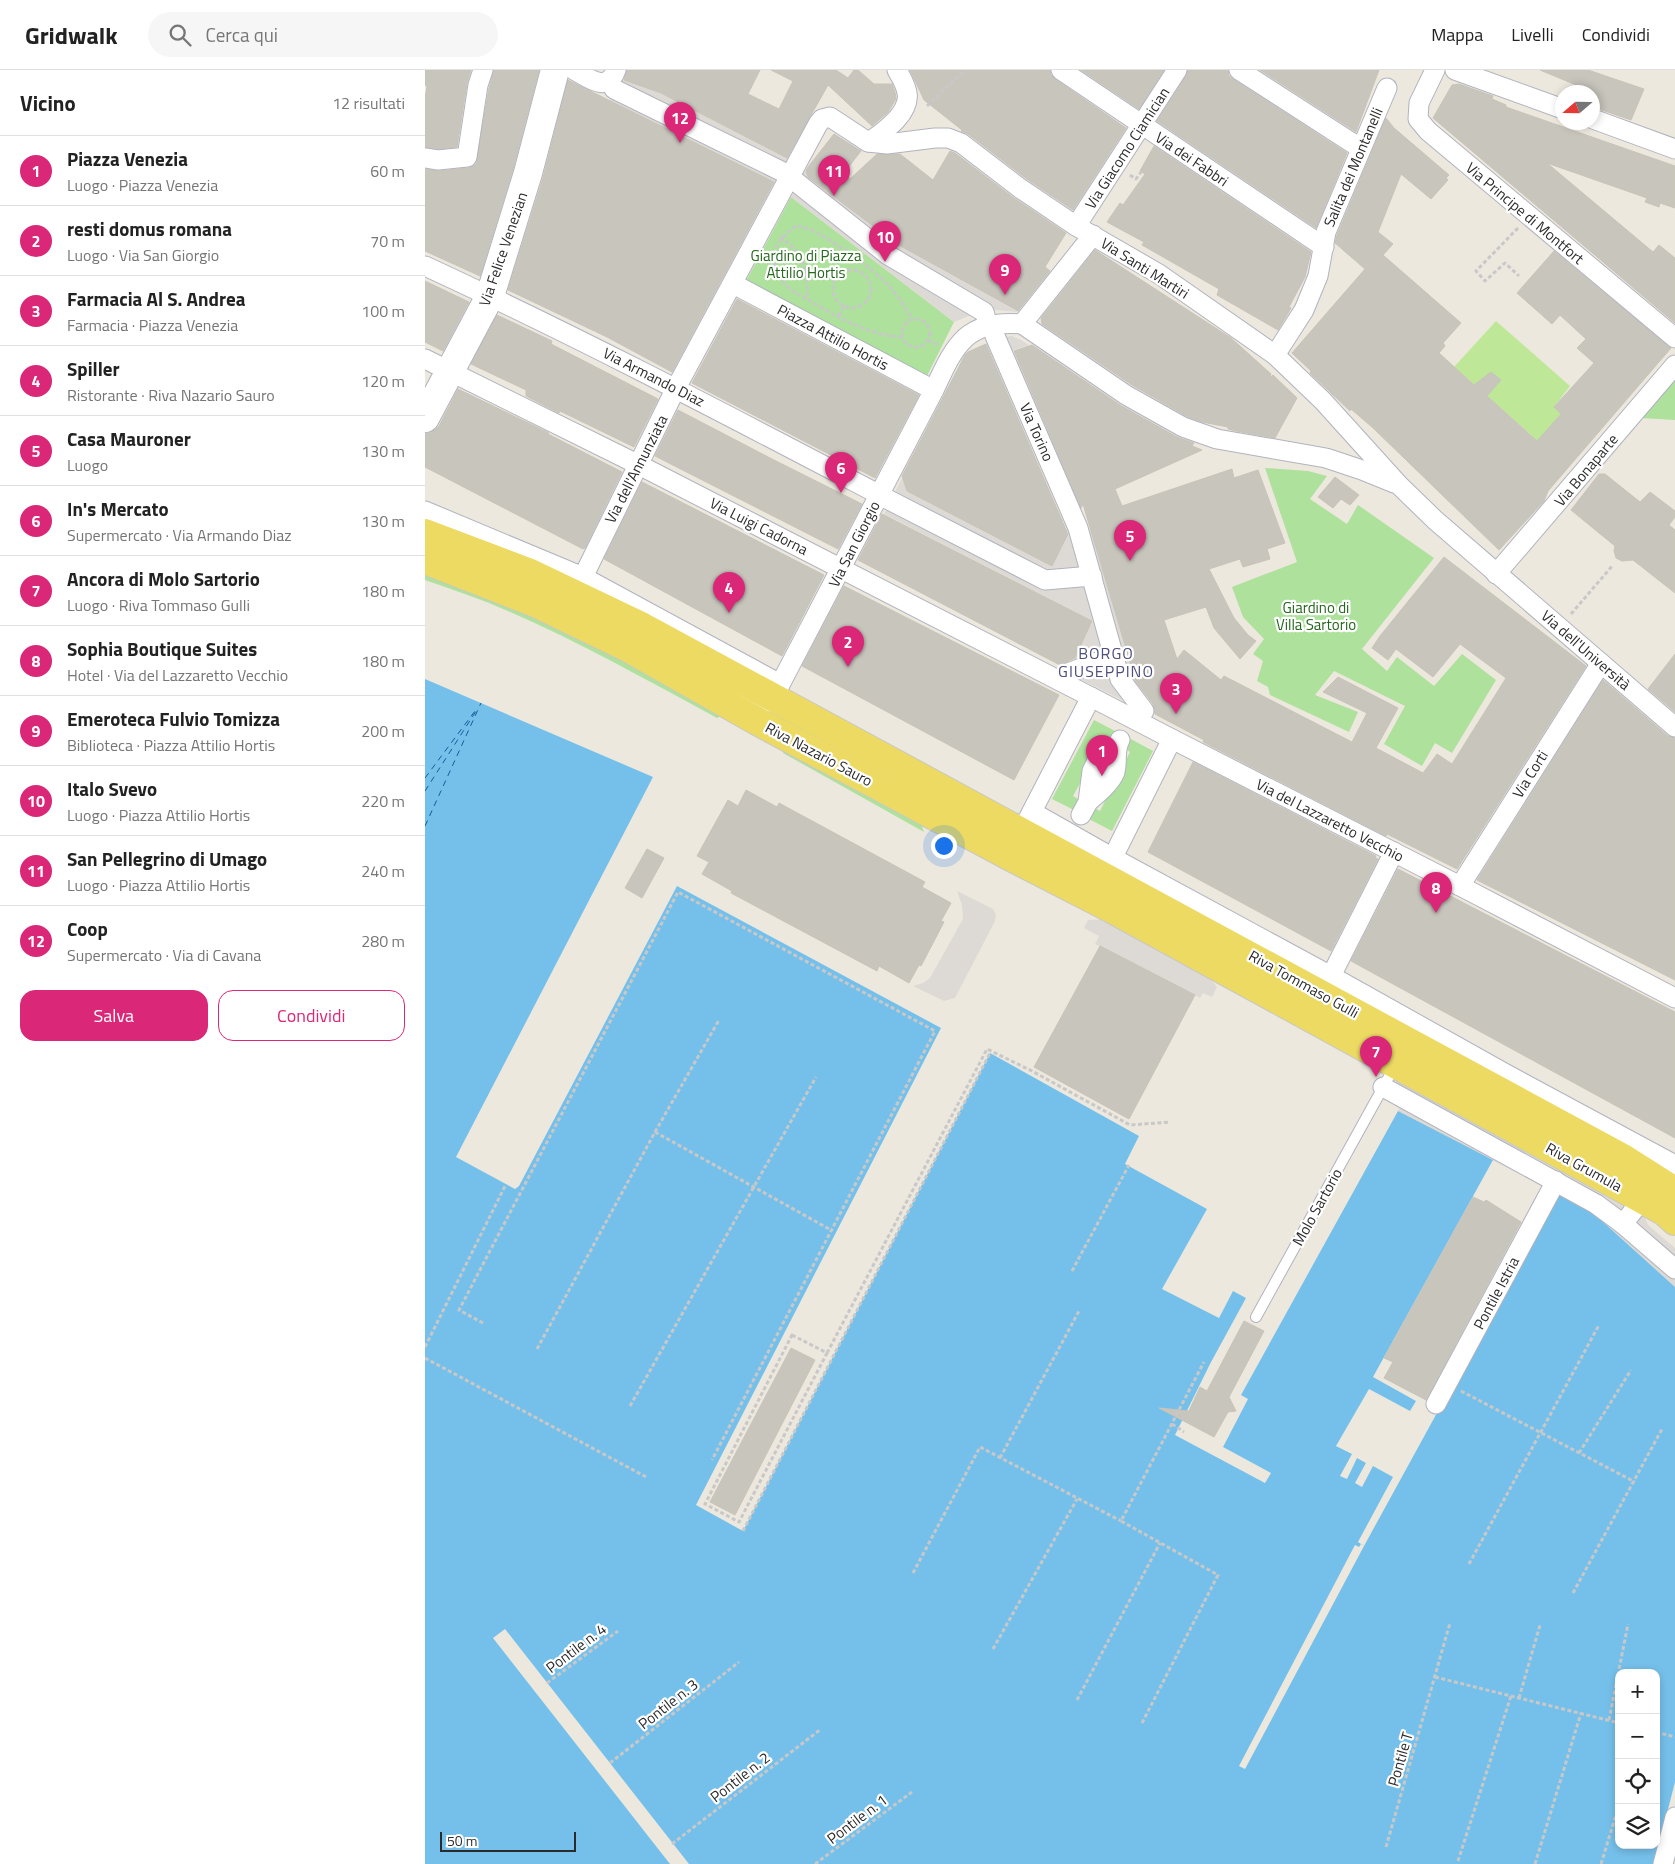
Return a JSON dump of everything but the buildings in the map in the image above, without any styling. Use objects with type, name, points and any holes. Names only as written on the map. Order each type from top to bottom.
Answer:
[{"type":"main road","name":"Riva Nazario Sauro","points":[[425,533],[528,572],[777,691],[1020,833]]},
{"type":"main road","name":"Riva Nazario Sauro","points":[[425,560],[535,603],[630,649],[757,721],[1020,833]]},
{"type":"main road","points":[[1020,833],[1108,866]]},
{"type":"main road","name":"Riva Tommaso Gulli","points":[[1020,833],[1112,909],[1397,1064],[1495,1106]]},
{"type":"main road","name":"Riva Tommaso Gulli","points":[[1108,866],[1495,1106]]},
{"type":"main road","name":"Riva Grumula","points":[[1495,1106],[1623,1158],[1675,1191]]},
{"type":"main road","name":"Riva Grumula","points":[[1495,1106],[1665,1212],[1675,1221]]},
{"type":"street","points":[[425,158],[438,160],[467,157],[478,85],[483,70]]},
{"type":"street","name":"Via Felice Venezian","points":[[425,418],[490,296],[528,173],[555,70]]},
{"type":"street","points":[[574,70],[597,83],[613,80],[789,177],[888,255],[984,312],[985,315]]},
{"type":"street","points":[[736,286],[789,177],[818,124],[826,117],[835,119],[849,131],[868,142],[886,131],[905,110],[908,101],[908,92],[897,70]]},
{"type":"street","name":"Via dei Fabbri","points":[[1061,70],[1324,247]]},
{"type":"street","name":"Via Giacomo Ciamician","points":[[1022,324],[1085,231],[1142,126],[1177,70]]},
{"type":"street","points":[[1239,70],[1360,148]]},
{"type":"street","name":"Via Principe di Montfort","points":[[1435,70],[1419,103],[1418,119],[1428,131],[1675,338]]},
{"type":"street","points":[[1455,70],[1555,106]]},
{"type":"street","name":"Salita dei Montanelli","points":[[1275,355],[1304,310],[1318,276],[1326,232],[1387,88]]},
{"type":"street","points":[[1600,122],[1675,149]]},
{"type":"street","name":"Via Santi Martiri","points":[[868,142],[887,144],[947,138],[961,143],[1021,189],[1085,231],[1159,274],[1275,355],[1323,401],[1399,485]]},
{"type":"street","name":"Via Armando Diaz","points":[[425,266],[676,388],[1045,580],[1092,576]]},
{"type":"street","name":"Piazza Attilio Hortis","points":[[736,286],[930,388]]},
{"type":"street","name":"Via dell'Annunziata","points":[[583,576],[676,388],[736,286]]},
{"type":"street","points":[[930,388],[957,345],[977,329],[989,324],[1006,322],[1022,324],[1126,395],[1183,427],[1217,439],[1326,458],[1399,485]]},
{"type":"street","name":"Via Torino","points":[[995,336],[1079,528],[1120,679],[1138,709]]},
{"type":"street","name":"Via Luigi Cadorna","points":[[425,359],[639,465],[1091,697]]},
{"type":"street","name":"Via Bonaparte","points":[[1496,574],[1675,365]]},
{"type":"street","name":"Via San Giorgio","points":[[777,691],[883,497],[930,388]]},
{"type":"street","name":"Via dell'Università","points":[[1399,485],[1496,574],[1675,727]]},
{"type":"street","name":"Riva Nazario Sauro","points":[[425,511],[583,576],[777,691],[769,702],[761,705],[753,703],[660,652],[647,649],[630,649]]},
{"type":"street","points":[[1068,672],[1114,656]]},
{"type":"street","name":"Via Corti","points":[[1460,886],[1601,663]]},
{"type":"street","points":[[1020,833],[1091,697]]},
{"type":"street","name":"Via del Lazzaretto Vecchio","points":[[1091,697],[1675,998]]},
{"type":"street","points":[[1108,866],[1171,739]]},
{"type":"street","points":[[1085,808],[1092,772],[1097,761],[1120,740]]},
{"type":"street","points":[[1331,976],[1394,852]]},
{"type":"street","name":"Riva Tommaso Gulli","points":[[1108,866],[1331,976],[1495,1106]]},
{"type":"street","points":[[1381,1092],[1495,1106],[1675,1165]]},
{"type":"street","name":"Riva Grumula","points":[[1495,1106],[1556,1182],[1596,1204],[1623,1224],[1675,1269]]},
{"type":"street","name":"Pontile Istria","points":[[1436,1404],[1556,1182]]},
{"type":"street","points":[[1623,1224],[1637,1206]]},
{"type":"street","points":[[1663,1864],[1675,1817]]},
{"type":"lane","points":[[1381,1092],[1397,1064]]},
{"type":"lane","name":"Molo Sartorio","points":[[1256,1317],[1381,1092]]},
{"type":"path","points":[[927,106],[965,70]]},
{"type":"path","name":"Piazza Attilio Hortis","points":[[796,226],[803,226],[818,233],[866,266],[889,285],[903,303],[912,320],[921,320],[927,326],[930,334],[927,342],[919,347],[915,347],[907,344],[902,337],[888,336],[864,328],[791,290],[781,281],[775,269],[773,257],[782,238],[796,226]]},
{"type":"path","points":[[1519,276],[1505,263],[1485,281],[1475,271],[1520,226]]},
{"type":"path","name":"Piazza Attilio Hortis","points":[[777,235],[792,247],[803,262],[808,276],[807,299]]},
{"type":"path","points":[[862,272],[871,259]]},
{"type":"path","points":[[856,270],[862,272],[867,276],[871,288],[867,300],[857,307],[844,306],[835,297],[833,285],[835,279],[845,271],[856,270]]},
{"type":"path","name":"Piazza Attilio Hortis","points":[[837,322],[844,306]]},
{"type":"path","points":[[902,337],[902,328],[912,320]]},
{"type":"path","points":[[1570,615],[1613,565]]},
{"type":"path","points":[[483,1323],[459,1310],[678,892],[935,1031],[713,1460]]},
{"type":"path","points":[[537,1349],[655,1132],[719,1020]]},
{"type":"path","points":[[827,1353],[792,1335],[736,1449],[705,1504],[739,1522],[987,1048],[1032,1070],[1130,1125],[1170,1122]]},
{"type":"path","points":[[743,1532],[990,1053]]},
{"type":"path","points":[[630,1406],[817,1077]]},
{"type":"path","points":[[655,1132],[831,1230]]},
{"type":"path","points":[[1072,1272],[1129,1165]]},
{"type":"path","points":[[425,1348],[506,1184]]},
{"type":"path","points":[[1000,1458],[1079,1311]]},
{"type":"path","points":[[1469,1564],[1599,1326]]},
{"type":"path","points":[[425,1358],[648,1478]]},
{"type":"path","points":[[1121,1521],[1204,1362]]},
{"type":"path","points":[[1579,1453],[1631,1370]]},
{"type":"path","points":[[1460,1390],[1635,1482]]},
{"type":"path","points":[[1172,1424],[1184,1432]]},
{"type":"path","points":[[1573,1593],[1635,1482],[1662,1429]]},
{"type":"path","points":[[913,1574],[980,1448],[1121,1521],[1218,1575],[1142,1723]]},
{"type":"path","points":[[993,1649],[1077,1498]]},
{"type":"path","points":[[1077,1700],[1161,1543]]},
{"type":"path","name":"Pontile T","points":[[1386,1847],[1449,1623]]},
{"type":"path","points":[[1609,1720],[1628,1624]]},
{"type":"path","points":[[1519,1698],[1540,1625]]},
{"type":"path","name":"Pontile n. 4","points":[[547,1683],[618,1630]]},
{"type":"path","name":"Pontile n. 3","points":[[610,1763],[739,1662]]},
{"type":"path","points":[[1435,1676],[1615,1721]]},
{"type":"path","points":[[1458,1861],[1511,1696]]},
{"type":"path","points":[[1535,1864],[1581,1713]]},
{"type":"path","name":"Pontile n. 2","points":[[672,1844],[821,1729]]},
{"type":"path","points":[[1660,1733],[1675,1737]]},
{"type":"path","name":"Pontile n. 1","points":[[815,1864],[912,1792]]},
{"type":"path","points":[[1601,1864],[1615,1818]]},
{"type":"green space","name":"Giardino di Piazza Attilio Hortis","points":[[791,197],[954,322],[927,376],[746,281]]},
{"type":"green space","points":[[1496,321],[1570,386],[1554,407],[1561,414],[1548,429],[1540,445],[1454,367]]},
{"type":"green space","points":[[1675,380],[1675,420],[1641,418]]},
{"type":"green space","name":"Giardino di Villa Sartorio","points":[[1265,468],[1308,471],[1327,476],[1310,499],[1347,524],[1358,505],[1434,558],[1362,649],[1387,671],[1397,657],[1434,686],[1462,654],[1496,680],[1452,753],[1435,743],[1422,766],[1384,744],[1405,706],[1334,671],[1315,695],[1358,712],[1349,732],[1270,695],[1268,687],[1257,681],[1263,661],[1253,654],[1264,639],[1243,617],[1232,587],[1297,562]]},
{"type":"green space","points":[[425,570],[484,594],[602,647],[721,716],[717,718],[605,658],[518,615],[425,580]]},
{"type":"green space","points":[[1094,720],[1119,733],[1114,742],[1105,738],[1073,796],[1083,802],[1078,812],[1052,799]]},
{"type":"green space","points":[[1127,737],[1153,751],[1112,831],[1085,817],[1091,806],[1100,811],[1130,752],[1122,746]]},
{"type":"green space","points":[[787,747],[920,821],[924,832],[783,753]]},
{"type":"shaded area","points":[[618,78],[661,93],[788,159],[775,183],[610,101]]},
{"type":"shaded area","points":[[805,170],[808,177],[897,244],[1018,312],[996,310],[974,314],[954,322],[791,197]]},
{"type":"shaded area","points":[[1012,336],[1029,345],[1011,351],[1054,452],[1092,534],[1145,709],[1144,711],[1068,673],[1093,621],[884,514],[902,478],[907,491],[1052,566],[1070,531],[988,343],[1002,337]]},
{"type":"shaded area","points":[[957,891],[993,909],[996,915],[995,921],[955,998],[944,1001],[913,986],[923,983],[930,978],[963,919],[962,905]]},
{"type":"shaded area","points":[[1110,919],[1202,969],[1217,987],[1212,997],[1203,993],[1200,998],[1095,944],[1099,936],[1084,928],[1088,920]]},
{"type":"shaded area","points":[[1398,1080],[1626,1208],[1642,1211],[1648,1225],[1675,1248],[1675,1287],[1592,1212],[1398,1111],[1400,1107],[1388,1100]]},
{"type":"water","points":[[425,679],[653,777],[456,1157],[515,1189],[519,1186],[677,886],[941,1028],[696,1505],[743,1531],[990,1053],[1139,1136],[1125,1164],[1207,1209],[1162,1289],[1219,1318],[1233,1291],[1246,1298],[1210,1364],[1175,1435],[1265,1483],[1271,1473],[1223,1447],[1248,1399],[1241,1395],[1398,1111],[1493,1160],[1373,1377],[1416,1401],[1410,1411],[1369,1389],[1336,1446],[1352,1454],[1340,1476],[1347,1479],[1357,1458],[1366,1463],[1355,1483],[1362,1487],[1373,1466],[1393,1477],[1358,1542],[1364,1546],[1557,1194],[1592,1212],[1675,1287],[1675,1782],[1660,1841],[1660,1669],[1615,1669],[1615,1849],[1658,1849],[1654,1864],[689,1864],[505,1629],[493,1638],[670,1864],[425,1864]]},
{"type":"pier","points":[[1361,1544],[1364,1546],[1245,1769],[1239,1766],[1355,1545],[1359,1547]]},
{"type":"ferry route","points":[[425,826],[481,703]]},
{"type":"ferry route","points":[[425,791],[478,708]]},
{"type":"ferry route","points":[[425,778],[475,711]]},
{"type":"place","name":"Coop","points":[[680,143]]},
{"type":"place","name":"San Pellegrino di Umago","points":[[834,196]]},
{"type":"place","name":"Italo Svevo","points":[[885,262]]},
{"type":"place","name":"Emeroteca Fulvio Tomizza","points":[[1005,295]]},
{"type":"place","name":"In's Mercato","points":[[841,493]]},
{"type":"place","name":"Casa Mauroner","points":[[1130,561]]},
{"type":"place","name":"Spiller","points":[[729,613]]},
{"type":"place","name":"resti domus romana","points":[[848,667]]},
{"type":"place","name":"Farmacia Al S. Andrea","points":[[1176,714]]},
{"type":"place","name":"Piazza Venezia","points":[[1102,776]]},
{"type":"place","name":"Sophia Boutique Suites","points":[[1436,913]]},
{"type":"place","name":"Ancora di Molo Sartorio","points":[[1376,1077]]},
{"type":"district","name":"BORGO GIUSEPPINO","points":[[1106,662]]}]
